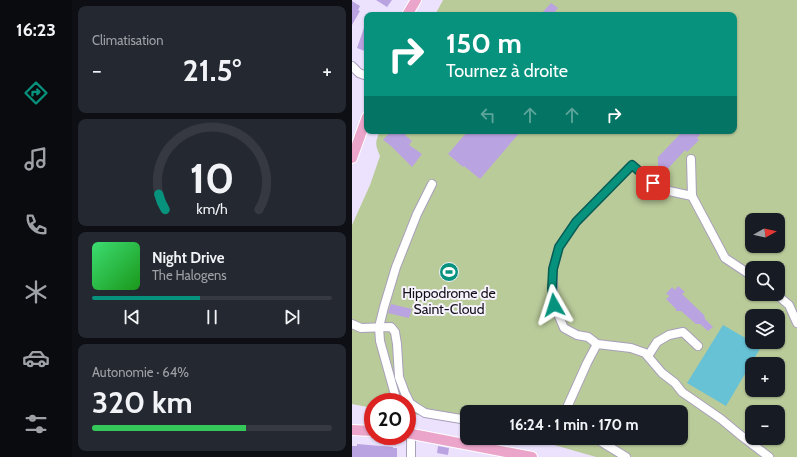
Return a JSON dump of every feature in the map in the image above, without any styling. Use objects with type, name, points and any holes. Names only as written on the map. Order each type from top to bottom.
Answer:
[{"type":"main road","points":[[409,12],[416,0]]},
{"type":"main road","points":[[352,158],[364,124]]},
{"type":"main road","points":[[352,430],[364,431]]},
{"type":"main road","points":[[416,434],[532,457]]},
{"type":"street","points":[[352,66],[359,73],[364,75]]},
{"type":"street","points":[[691,159],[692,196],[726,258],[745,271]]},
{"type":"street","points":[[692,196],[668,191],[653,183],[632,165],[576,222],[559,247],[553,269],[552,289],[554,305],[564,328],[577,335],[588,338],[597,344],[630,348],[645,352],[662,374],[675,383],[682,392],[722,419],[738,434],[769,457]]},
{"type":"street","points":[[394,393],[380,341],[379,327],[396,267],[417,214],[432,184]]},
{"type":"street","points":[[785,301],[790,305],[797,323]]},
{"type":"street","points":[[352,324],[361,328],[391,327],[395,332],[397,344],[399,377],[410,403],[425,413],[460,419]]},
{"type":"street","points":[[648,356],[657,342],[669,335],[683,332],[698,346]]},
{"type":"street","points":[[567,405],[597,344]]},
{"type":"street","points":[[410,445],[411,457]]},
{"type":"street","points":[[606,445],[626,457]]},
{"type":"green space","points":[[443,0],[797,0],[797,457],[596,457],[554,445],[688,445],[688,405],[460,405],[460,422],[416,414],[416,393],[364,393],[364,406],[352,404],[352,225],[370,185],[380,156],[376,144],[379,134],[737,134],[737,12],[437,12]]},
{"type":"water","points":[[723,325],[745,338],[745,349],[760,349],[755,357],[745,357],[745,374],[726,406],[687,383]]},
{"type":"building","points":[[376,0],[392,0],[387,7]]},
{"type":"building","points":[[352,1],[360,6],[358,10],[360,11],[352,25]]},
{"type":"building","points":[[551,3],[558,8],[555,12],[543,12]]},
{"type":"building","points":[[364,28],[364,51],[357,48]]},
{"type":"building","points":[[388,134],[406,134],[405,135],[412,141],[409,145],[422,154],[412,167],[383,140]]},
{"type":"building","points":[[465,134],[518,134],[480,179],[448,154]]},
{"type":"building","points":[[680,134],[700,134],[697,138],[699,140],[687,152],[685,150],[665,172],[658,166],[658,157]]},
{"type":"building","points":[[678,286],[685,292],[682,294],[704,315],[705,319],[713,327],[708,331],[700,324],[696,324],[681,311],[676,311],[676,309],[666,299],[670,296],[666,294],[672,287],[675,290]]},
{"type":"building","points":[[391,304],[412,309],[409,318],[388,313]]},
{"type":"building","points":[[357,444],[397,448],[397,457],[352,457],[352,446],[357,446]]},
{"type":"building","points":[[438,446],[449,448],[448,455],[437,453]]},
{"type":"place","name":"Hippodrome de Saint-Cloud","points":[[449,272]]},
{"type":"route","points":[[554,305],[552,289],[553,269],[559,247],[576,222],[632,165],[653,183]]}]
